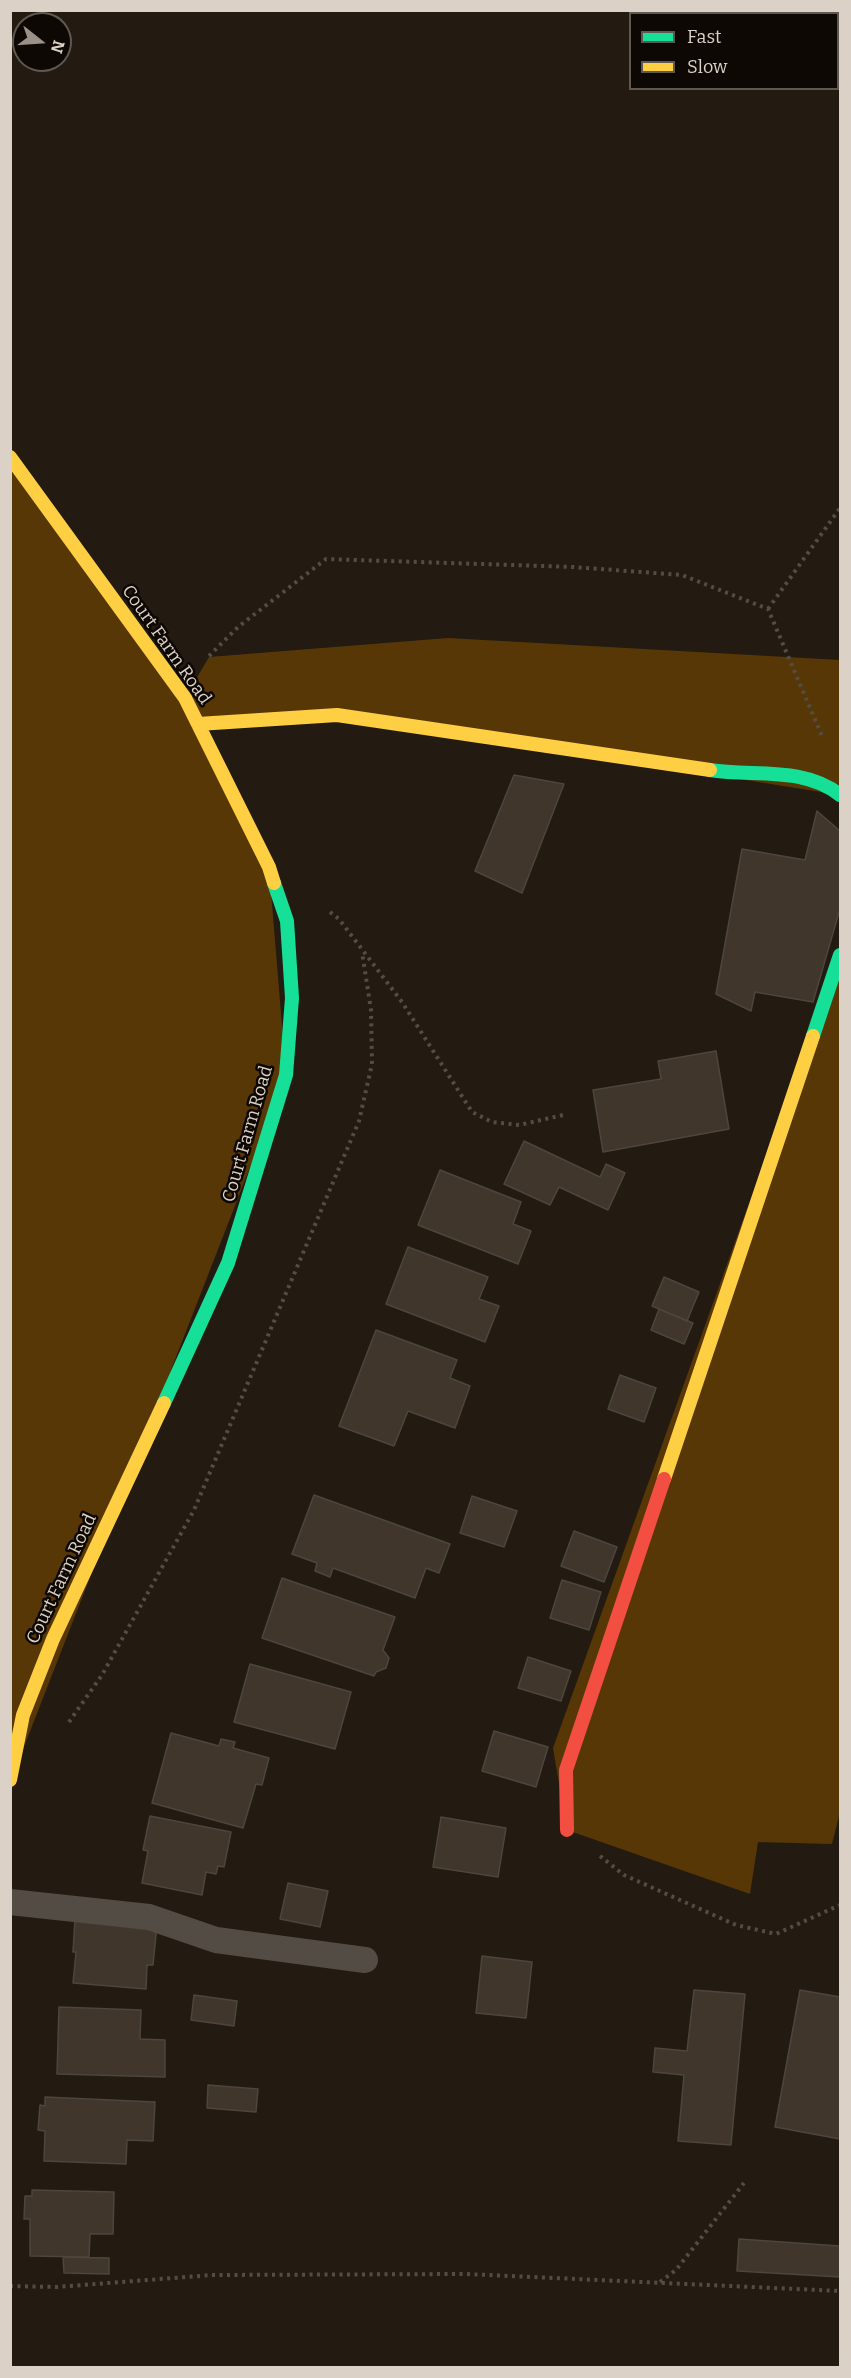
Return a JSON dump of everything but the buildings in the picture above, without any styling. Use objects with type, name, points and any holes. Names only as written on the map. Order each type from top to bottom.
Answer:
[{"type":"street","name":"Court Farm Road","points":[[10,458],[185,698],[269,867],[287,921],[292,998],[286,1075],[228,1263],[137,1464],[53,1639],[23,1715],[10,1780]]},
{"type":"street","points":[[198,724],[337,716],[734,774],[793,776],[832,786],[840,795]]},
{"type":"street","points":[[567,1830],[566,1770],[840,955]]},
{"type":"lane","points":[[10,1902],[149,1917],[216,1940],[365,1960]]},
{"type":"path","points":[[768,609],[840,508]]},
{"type":"path","points":[[185,698],[209,657],[238,627],[326,559],[573,567],[682,575],[768,609],[820,735],[830,740]]},
{"type":"path","points":[[322,906],[339,919],[402,1002],[472,1112],[492,1122],[519,1125],[563,1114]]},
{"type":"path","points":[[64,1730],[102,1675],[194,1510],[359,1120],[372,1064],[371,1010],[362,952]]},
{"type":"path","points":[[567,1830],[624,1875],[736,1925],[776,1934],[840,1905]]},
{"type":"path","points":[[659,2283],[676,2270],[744,2183]]},
{"type":"path","points":[[10,2286],[57,2287],[224,2275],[466,2274],[840,2291]]},
{"type":"shaded area","points":[[11,458],[185,698],[209,657],[448,638],[840,660],[840,795],[337,715],[198,724],[269,867],[286,1075],[11,1780]]},
{"type":"shaded area","points":[[840,950],[840,1812],[832,1844],[758,1842],[750,1894],[567,1830],[553,1748]]},
{"type":"traffic: fast","points":[[710,770],[794,776],[826,786],[840,795]]},
{"type":"traffic: fast","points":[[164,1403],[228,1263],[286,1075],[292,998],[287,921],[274,883]]},
{"type":"traffic: fast","points":[[813,1036],[840,955]]},
{"type":"traffic: slow","points":[[10,457],[185,698],[269,867],[274,883]]},
{"type":"traffic: slow","points":[[198,724],[337,715],[710,770]]},
{"type":"traffic: slow","points":[[664,1479],[813,1036]]},
{"type":"traffic: slow","points":[[10,1780],[23,1715],[53,1639],[164,1403]]},
{"type":"traffic: jam","points":[[567,1830],[566,1770],[664,1479]]}]
